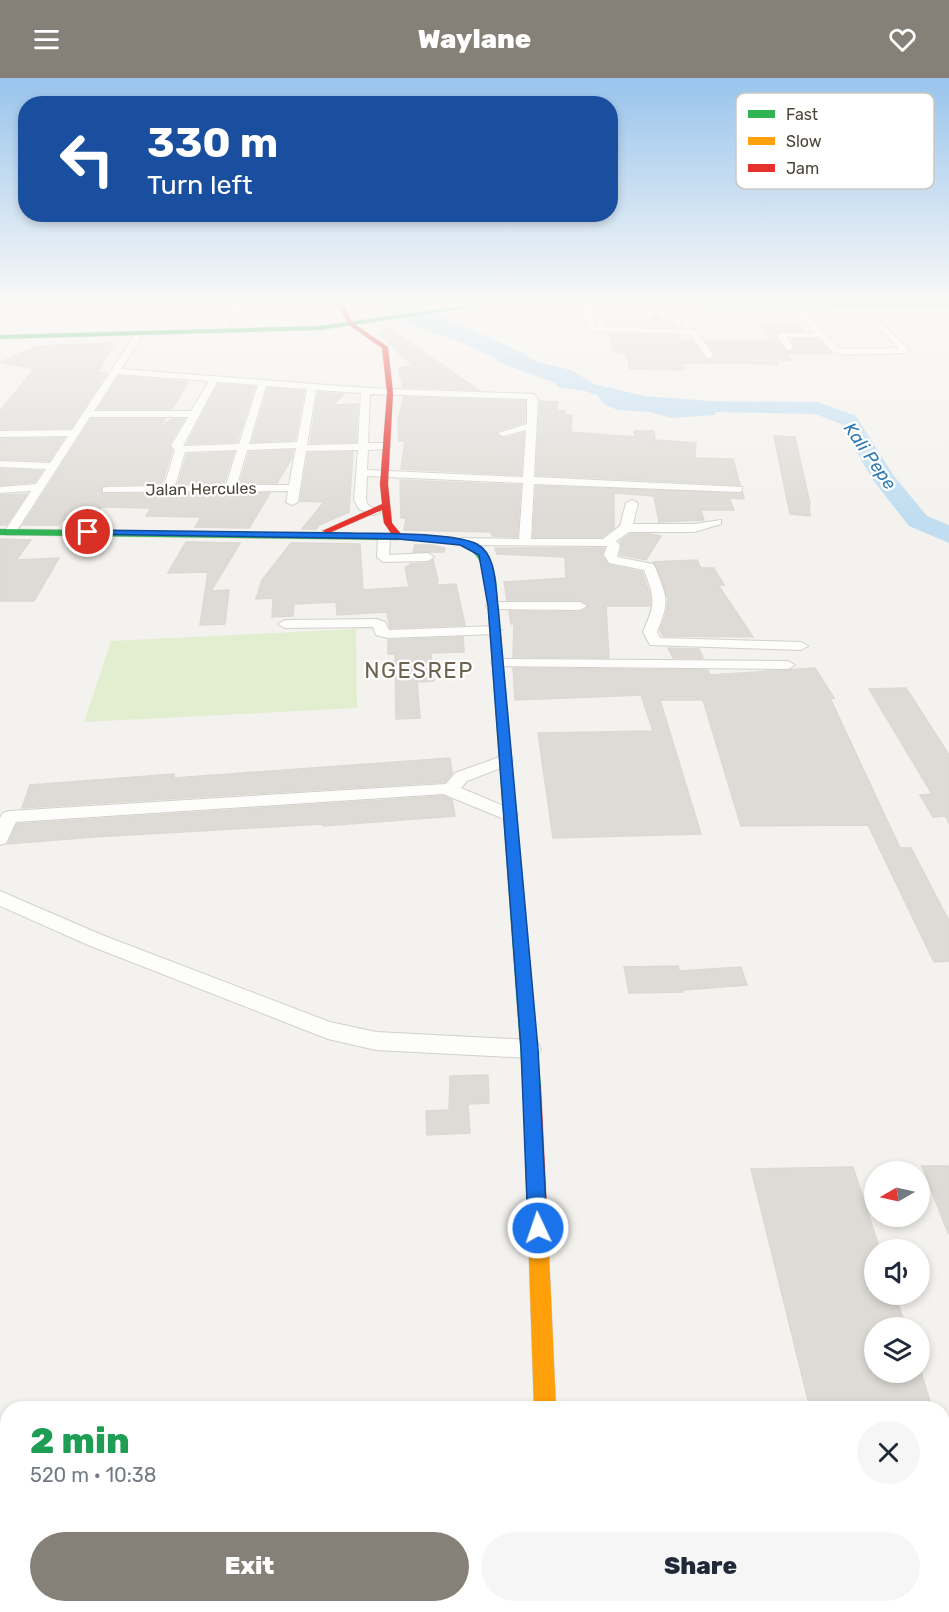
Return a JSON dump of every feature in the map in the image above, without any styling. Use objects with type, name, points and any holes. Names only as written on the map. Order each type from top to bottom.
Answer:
[{"type":"main road","points":[[388,375],[386,446],[380,509],[388,523],[391,537]]},
{"type":"main road","points":[[287,536],[330,530],[380,509]]},
{"type":"main road","points":[[5,532],[391,537],[461,542],[483,553],[493,606],[530,1049],[545,1401]]},
{"type":"street","points":[[5,532],[39,488],[113,375]]},
{"type":"street","points":[[166,375],[312,386],[366,395],[530,396],[533,399],[525,542]]},
{"type":"street","points":[[215,378],[176,446],[181,449],[386,446]]},
{"type":"street","points":[[230,489],[263,382]]},
{"type":"street","points":[[292,502],[312,386]]},
{"type":"street","points":[[366,395],[361,504],[380,509]]},
{"type":"street","points":[[86,414],[195,414]]},
{"type":"street","points":[[115,425],[109,423],[118,414]]},
{"type":"street","points":[[157,425],[169,414]]},
{"type":"street","points":[[502,433],[531,426]]},
{"type":"street","points":[[0,434],[74,433]]},
{"type":"street","points":[[168,490],[181,449]]},
{"type":"street","points":[[0,464],[52,466]]},
{"type":"street","points":[[362,473],[738,489]]},
{"type":"street","points":[[0,490],[39,488]]},
{"type":"street","name":"Jalan Hercules","points":[[107,490],[294,488]]},
{"type":"street","points":[[461,542],[599,544],[609,542],[626,528],[632,502]]},
{"type":"street","points":[[626,528],[694,528],[717,522]]},
{"type":"street","points":[[391,537],[383,557],[387,559],[428,558]]},
{"type":"street","points":[[609,542],[614,544],[610,555],[613,560],[649,567],[660,596],[660,608],[650,632],[656,642],[801,646]]},
{"type":"street","points":[[493,606],[580,606]]},
{"type":"street","points":[[285,624],[377,623],[380,625],[381,632],[388,634],[495,630]]},
{"type":"street","points":[[498,663],[788,665]]},
{"type":"street","points":[[451,789],[461,777],[505,760]]},
{"type":"street","points":[[0,839],[5,817],[451,789],[458,795],[510,815]]},
{"type":"street","points":[[0,898],[95,940],[328,1030],[376,1041],[530,1049]]},
{"type":"green space","points":[[356,629],[357,708],[84,722],[111,641]]},
{"type":"water","points":[[532,375],[579,375],[594,384],[644,396],[750,404],[715,412],[716,415],[671,418],[650,412],[618,410],[605,405],[597,395],[558,387],[555,383]]},
{"type":"building","points":[[29,375],[106,375],[71,428],[0,429],[0,411]]},
{"type":"building","points":[[400,375],[456,375],[479,390],[403,387]]},
{"type":"building","points":[[119,376],[188,382],[172,409],[98,409]]},
{"type":"building","points":[[218,384],[255,387],[237,442],[187,444]]},
{"type":"building","points":[[268,388],[304,391],[295,440],[252,442]]},
{"type":"building","points":[[318,392],[344,394],[333,405],[358,404],[356,442],[310,443]]},
{"type":"building","points":[[404,397],[525,401],[525,422],[497,431],[496,434],[504,438],[524,433],[521,475],[401,469],[405,441],[399,441],[398,419]]},
{"type":"building","points":[[540,401],[558,402],[557,410],[565,411],[564,415],[572,415],[571,432],[635,437],[634,431],[654,431],[655,440],[696,443],[695,458],[733,459],[740,485],[536,475]]},
{"type":"building","points":[[91,419],[165,419],[161,427],[171,419],[184,419],[169,445],[172,451],[162,484],[106,485],[101,487],[103,494],[270,493],[249,528],[195,527],[201,517],[146,516],[151,508],[102,507],[88,520],[62,520],[59,525],[23,525]]},
{"type":"building","points":[[774,436],[795,437],[810,504],[810,516],[790,514]]},
{"type":"building","points":[[64,438],[49,461],[0,459],[0,439]]},
{"type":"building","points":[[293,450],[292,458],[277,483],[240,483],[249,452]]},
{"type":"building","points":[[234,452],[224,483],[178,484],[187,454]]},
{"type":"building","points":[[353,452],[349,512],[319,525],[316,529],[302,529],[324,502],[300,501],[308,453]]},
{"type":"building","points":[[0,469],[42,471],[35,482],[0,485]]},
{"type":"building","points":[[400,480],[521,485],[517,537],[492,536],[491,532],[404,530],[406,518],[401,518]]},
{"type":"building","points":[[536,486],[743,493],[744,499],[729,498],[734,510],[701,510],[704,520],[659,522],[654,496],[614,493],[614,528],[602,537],[533,537]]},
{"type":"building","points":[[27,494],[6,525],[0,525],[0,495]]},
{"type":"building","points":[[630,534],[661,536],[646,560],[620,555],[622,546],[620,541]]},
{"type":"building","points":[[0,539],[31,540],[16,560],[59,558],[34,601],[0,601]]},
{"type":"building","points":[[186,542],[240,543],[211,591],[229,590],[225,624],[200,625],[208,572],[168,573]]},
{"type":"building","points":[[291,543],[360,544],[363,590],[409,587],[405,567],[433,560],[437,585],[456,584],[465,625],[390,628],[387,612],[337,615],[336,602],[294,604],[293,616],[272,617],[273,598],[256,599],[262,580]]},
{"type":"building","points":[[415,545],[445,548],[444,552],[413,552]]},
{"type":"building","points":[[495,548],[604,548],[602,556],[609,565],[642,572],[650,595],[650,606],[606,606],[609,658],[513,657],[514,624],[511,624],[509,611],[580,612],[589,605],[580,600],[507,600],[504,582],[566,578],[565,557],[497,554]]},
{"type":"building","points":[[697,560],[701,568],[714,568],[724,585],[718,585],[753,637],[663,636],[660,630],[668,599],[653,562]]},
{"type":"building","points":[[463,637],[464,652],[431,653],[434,681],[417,682],[420,718],[396,719],[395,654],[388,654],[388,640]]},
{"type":"building","points":[[668,648],[699,649],[703,658],[673,658]]},
{"type":"building","points":[[513,668],[708,670],[710,675],[815,668],[834,698],[830,698],[900,848],[911,848],[949,921],[949,961],[934,962],[868,825],[741,826],[703,700],[660,700],[701,834],[553,838],[538,733],[653,731],[641,695],[515,700]]},
{"type":"building","points":[[906,688],[949,755],[949,823],[945,816],[933,817],[920,795],[932,794],[869,689]]},
{"type":"building","points":[[450,758],[452,773],[445,782],[22,808],[30,785],[174,774],[174,778]]},
{"type":"building","points":[[443,796],[452,800],[455,816],[8,844],[17,824]]},
{"type":"building","points":[[678,966],[679,971],[741,967],[747,985],[683,990],[683,992],[629,993],[624,967]]},
{"type":"building","points":[[488,1075],[489,1103],[468,1104],[470,1133],[427,1135],[426,1111],[449,1110],[450,1076]]},
{"type":"building","points":[[930,1166],[949,1166],[948,1233],[930,1187]]},
{"type":"building","points":[[853,1167],[864,1201],[864,1227],[873,1227],[876,1239],[864,1239],[864,1305],[899,1305],[902,1317],[864,1317],[864,1383],[924,1383],[930,1401],[808,1401],[751,1169]]},
{"type":"waterway","name":"Kali Pepe","points":[[674,407],[818,408],[849,420],[884,479],[918,521],[949,535]]},
{"type":"traffic: fast","points":[[0,532],[398,537]]},
{"type":"traffic: fast","points":[[453,540],[469,545],[480,553],[490,572],[532,1087]]},
{"type":"traffic: slow","points":[[538,1232],[545,1401]]},
{"type":"traffic: jam","points":[[388,375],[390,393],[384,484],[388,523],[398,537],[453,540]]},
{"type":"traffic: jam","points":[[326,531],[386,505]]},
{"type":"traffic: jam","points":[[532,1087],[538,1232]]},
{"type":"district","name":"NGESREP","points":[[419,670]]},
{"type":"route","points":[[88,532],[442,539],[473,546],[483,553],[493,606],[530,1049],[538,1228]]}]
